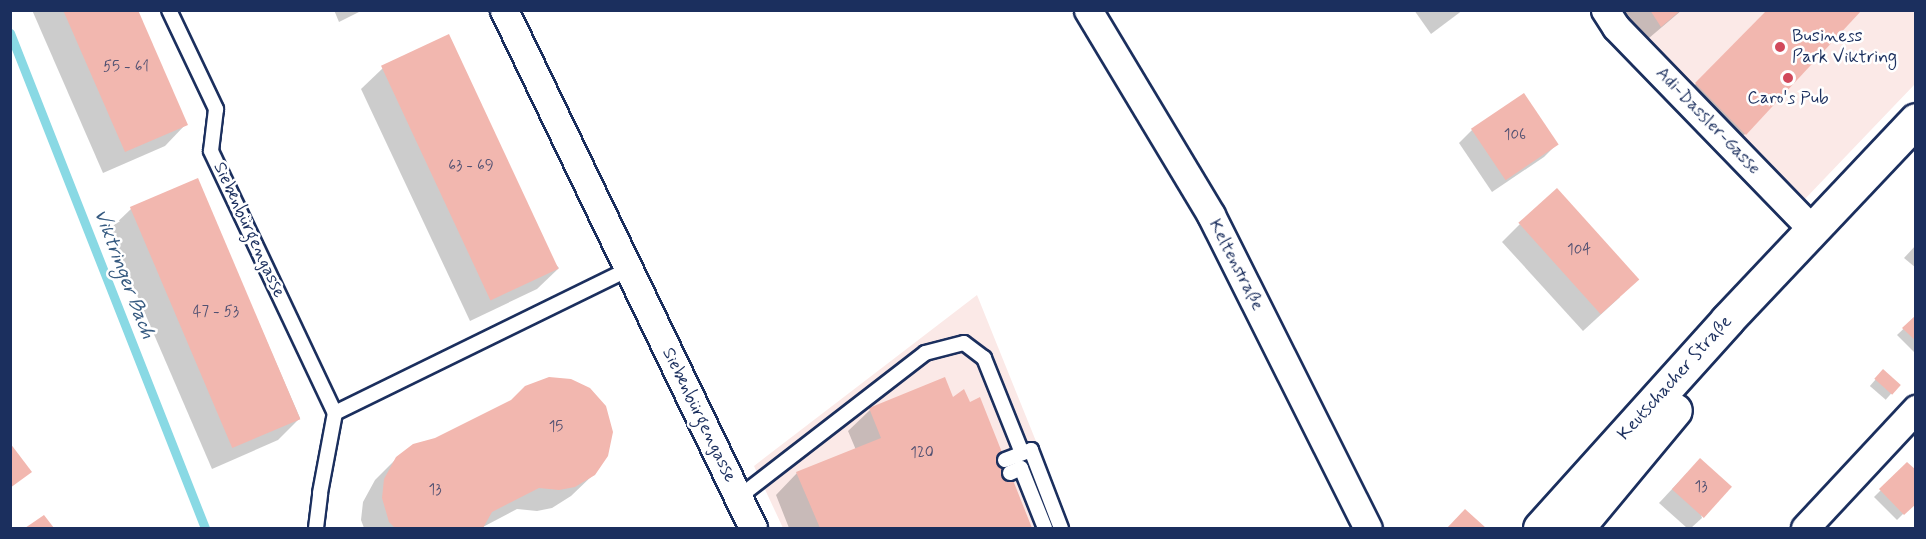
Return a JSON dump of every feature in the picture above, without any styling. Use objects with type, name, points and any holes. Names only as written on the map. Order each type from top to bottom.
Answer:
[{"type":"main road","name":"Keutschacher Straße","points":[[1540,528],[1719,329],[1916,120]]},
{"type":"main road","name":"Keutschacher Straße","points":[[1577,528],[1706,373],[1813,230]]},
{"type":"street","name":"Siebenbürgengasse","points":[[504,10],[753,528]]},
{"type":"street","name":"Keltenstraße","points":[[1088,10],[1212,215],[1368,528]]},
{"type":"street","name":"Adi-Dassler-Gasse","points":[[1605,10],[1616,27],[1813,230]]},
{"type":"street","points":[[1805,528],[1916,409]]},
{"type":"lane","name":"Siebenbürgengasse","points":[[170,10],[216,109],[211,151],[335,413]]},
{"type":"lane","points":[[316,528],[335,413],[628,269]]},
{"type":"lane","points":[[739,497],[925,353],[964,344],[984,358],[1022,453]]},
{"type":"lane","points":[[1045,528],[1022,468],[1007,467],[1022,453],[1030,450],[1061,528]]},
{"type":"shaded area","points":[[1622,11],[1915,11],[1915,84],[1804,200]]},
{"type":"shaded area","points":[[977,295],[1071,528],[783,528],[754,466]]},
{"type":"building","points":[[63,10],[138,10],[188,125],[125,152]]},
{"type":"building","points":[[1650,10],[1681,10],[1661,27]]},
{"type":"building","name":"Business Park Viktring","points":[[1767,10],[1862,10],[1746,135],[1695,83]]},
{"type":"building","points":[[449,34],[558,269],[490,300],[381,66]]},
{"type":"building","points":[[1524,93],[1559,144],[1506,180],[1471,129]]},
{"type":"building","points":[[198,178],[300,419],[232,448],[130,207]]},
{"type":"building","points":[[1557,188],[1639,279],[1601,314],[1518,223]]},
{"type":"building","points":[[1916,315],[1916,341],[1902,328]]},
{"type":"building","points":[[1883,369],[1901,385],[1892,395],[1874,379]]},
{"type":"building","points":[[549,377],[571,379],[590,388],[606,406],[613,432],[608,456],[595,475],[575,487],[559,490],[539,488],[492,512],[483,528],[395,528],[389,522],[382,498],[384,479],[396,457],[413,444],[435,438],[511,400],[525,386]]},
{"type":"building","points":[[945,377],[953,397],[964,389],[970,402],[980,397],[1032,528],[820,528],[796,472],[881,438],[869,408]]},
{"type":"building","points":[[10,443],[32,472],[10,488]]},
{"type":"building","points":[[1700,458],[1732,487],[1704,518],[1672,489]]},
{"type":"building","points":[[1907,462],[1916,470],[1916,504],[1904,515],[1879,489]]},
{"type":"building","points":[[1465,509],[1486,528],[1447,528]]},
{"type":"building","points":[[44,515],[54,528],[25,528]]},
{"type":"waterway","name":"Viktringer Bach","points":[[10,33],[205,528]]},
{"type":"place","name":"Business Park Viktring","points":[[1780,47]]},
{"type":"place","name":"Caro's Pub","points":[[1788,78]]}]
